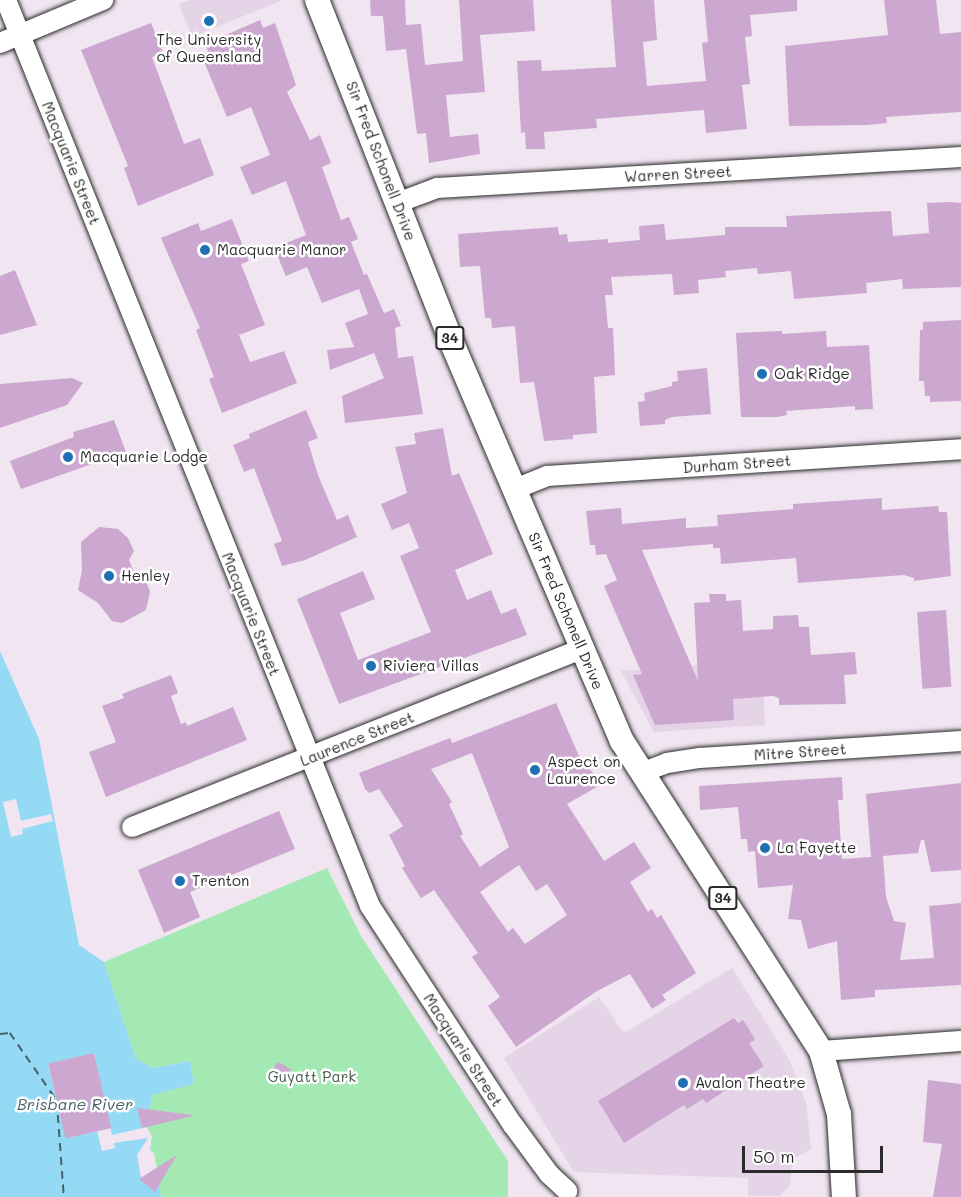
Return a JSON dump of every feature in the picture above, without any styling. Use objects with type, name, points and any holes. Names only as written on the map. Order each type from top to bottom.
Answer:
[{"type":"main road","name":"Sir Fred Schonell Drive","points":[[317,0],[397,203],[581,649],[622,741],[821,1051],[839,1114],[844,1197]]},
{"type":"street","name":"Macquarie Street","points":[[6,0],[309,759],[370,906],[513,1125],[544,1168],[567,1191]]},
{"type":"street","points":[[0,43],[104,0]]},
{"type":"street","name":"Warren Street","points":[[397,203],[445,188],[961,157]]},
{"type":"street","name":"Durham Street","points":[[515,489],[547,476],[961,449]]},
{"type":"street","name":"Laurence Street","points":[[132,826],[309,759],[581,649]]},
{"type":"street","name":"Mitre Street","points":[[641,773],[667,763],[700,758],[961,741]]},
{"type":"street","points":[[821,1051],[961,1041]]},
{"type":"shaded area","name":"The University of Queensland","points":[[190,0],[283,0],[192,37],[179,4]]},
{"type":"shaded area","points":[[762,660],[765,725],[654,732],[621,671]]},
{"type":"shaded area","points":[[732,968],[789,1059],[806,1102],[811,1149],[792,1160],[790,1186],[779,1196],[748,1196],[748,1178],[574,1172],[504,1058],[599,997],[624,1033]]},
{"type":"green space","name":"Guyatt Park","points":[[327,868],[361,936],[508,1161],[508,1197],[161,1197],[147,1127],[152,1095],[194,1084],[189,1061],[153,1068],[136,1059],[104,962]]},
{"type":"water","name":"Brisbane River","points":[[0,651],[39,739],[79,945],[104,962],[136,1059],[153,1068],[190,1061],[194,1084],[152,1095],[147,1127],[161,1197],[0,1197]]},
{"type":"pier","points":[[16,799],[21,821],[51,814],[53,821],[22,829],[23,834],[11,837],[3,802]]},
{"type":"pier","points":[[94,1053],[112,1135],[147,1127],[152,1137],[150,1150],[154,1153],[157,1168],[141,1178],[137,1155],[148,1138],[114,1143],[115,1148],[102,1151],[97,1131],[66,1138],[48,1064]]},
{"type":"building","points":[[370,0],[405,0],[406,25],[421,24],[425,65],[463,61],[459,0],[533,0],[535,31],[480,35],[485,92],[446,95],[450,137],[478,134],[480,154],[429,163],[426,133],[417,134],[406,49],[386,51],[383,16],[371,16]]},
{"type":"building","points":[[611,0],[654,0],[657,40],[643,42],[647,86],[706,81],[702,43],[708,42],[704,0],[797,0],[797,11],[750,15],[752,36],[745,37],[750,84],[742,85],[747,129],[706,133],[704,110],[596,119],[597,128],[544,132],[545,149],[526,149],[525,132],[521,133],[517,61],[541,60],[542,71],[616,67]]},
{"type":"building","points":[[884,0],[936,0],[940,34],[961,32],[961,112],[886,117],[887,123],[868,125],[789,126],[785,46],[888,35]]},
{"type":"building","points":[[260,20],[263,28],[275,23],[296,85],[287,92],[310,140],[320,135],[331,163],[322,167],[341,220],[349,217],[358,239],[351,242],[364,275],[367,274],[384,313],[394,309],[401,326],[395,328],[398,358],[413,356],[423,414],[345,423],[342,396],[384,378],[374,353],[330,370],[327,350],[354,347],[345,323],[368,314],[359,289],[322,303],[307,267],[286,276],[274,248],[306,235],[286,181],[252,195],[240,167],[270,155],[251,107],[227,117],[203,59],[210,56],[205,44]]},
{"type":"building","points":[[151,23],[163,53],[152,57],[184,144],[200,138],[214,175],[138,206],[124,168],[128,166],[81,50]]},
{"type":"building","points":[[927,203],[961,203],[961,287],[903,289],[902,279],[866,283],[867,293],[794,299],[791,271],[758,274],[757,268],[725,271],[726,277],[698,280],[699,293],[674,295],[672,274],[611,277],[613,295],[605,295],[608,328],[613,328],[615,375],[594,377],[597,433],[573,435],[573,439],[544,441],[534,382],[520,383],[515,326],[492,328],[491,318],[485,318],[480,266],[460,267],[458,234],[558,227],[559,235],[567,234],[568,242],[608,239],[608,243],[640,240],[639,226],[664,224],[666,240],[725,235],[725,227],[787,227],[786,216],[891,211],[893,236],[929,233]]},
{"type":"building","points":[[232,219],[249,261],[241,264],[265,325],[239,335],[250,362],[284,351],[297,383],[222,413],[209,379],[214,377],[196,330],[200,328],[161,238],[198,223],[201,231]]},
{"type":"building","points":[[15,270],[37,325],[0,335],[0,276]]},
{"type":"building","points":[[961,320],[961,401],[930,402],[930,396],[925,396],[924,381],[919,381],[920,330],[923,330],[923,322]]},
{"type":"building","points":[[782,331],[782,334],[826,331],[827,347],[869,345],[873,409],[855,410],[855,406],[786,411],[787,415],[777,417],[741,417],[736,333]]},
{"type":"building","points":[[707,368],[711,414],[672,417],[665,420],[665,424],[640,426],[638,402],[645,401],[644,393],[672,386],[672,382],[678,381],[677,371]]},
{"type":"building","points":[[72,378],[83,383],[67,405],[0,428],[0,384]]},
{"type":"building","points":[[306,410],[318,438],[308,442],[318,475],[337,520],[348,515],[357,537],[305,560],[282,566],[274,544],[282,541],[254,468],[244,472],[233,445],[250,438],[249,434]]},
{"type":"building","name":"Macquarie Lodge","points":[[114,420],[126,452],[21,489],[10,461],[74,437],[73,432]]},
{"type":"building","points":[[443,428],[452,476],[459,473],[493,554],[455,570],[467,600],[491,590],[501,614],[516,608],[527,635],[339,704],[297,599],[363,571],[375,599],[340,613],[358,660],[431,632],[400,556],[419,548],[409,523],[392,530],[381,504],[407,493],[395,447],[416,444],[414,433]]},
{"type":"building","points":[[882,498],[882,510],[938,506],[939,512],[947,512],[951,576],[914,581],[914,578],[904,575],[798,583],[796,558],[721,564],[720,548],[713,548],[713,544],[642,550],[698,681],[694,603],[710,602],[709,594],[726,594],[726,601],[741,600],[743,631],[773,629],[773,616],[798,615],[799,627],[809,627],[811,655],[855,652],[857,674],[844,675],[846,704],[779,705],[779,698],[773,696],[733,699],[734,720],[655,725],[633,675],[642,674],[604,586],[617,580],[606,554],[596,555],[595,545],[590,545],[586,511],[621,508],[622,524],[686,518],[686,528],[718,526],[717,515],[793,509],[793,504]]},
{"type":"building","name":"Henley","points":[[99,527],[118,529],[128,538],[134,551],[129,560],[135,575],[145,578],[150,592],[146,610],[122,623],[112,621],[98,603],[78,590],[82,571],[81,542]]},
{"type":"building","points":[[946,610],[951,687],[922,689],[917,612]]},
{"type":"building","points":[[171,675],[178,693],[171,696],[181,724],[186,722],[187,726],[233,707],[247,740],[106,797],[89,752],[116,742],[102,706],[124,698],[122,694]]},
{"type":"building","points":[[556,703],[579,756],[602,784],[567,804],[604,861],[634,842],[651,868],[630,882],[648,912],[652,909],[657,918],[661,915],[696,973],[662,995],[666,1000],[652,1009],[630,974],[597,991],[516,1047],[488,1006],[500,997],[472,957],[478,953],[434,890],[421,898],[402,868],[405,866],[389,835],[403,826],[379,789],[369,793],[365,789],[359,773],[450,738],[452,743]],"holes":[[[472,753],[509,847],[480,867],[460,836],[463,834],[449,804],[452,802],[431,769]],[[519,865],[536,891],[547,884],[567,915],[525,944],[513,928],[508,932],[480,892]]]},
{"type":"building","points":[[842,777],[843,800],[838,800],[842,859],[871,857],[866,794],[961,783],[961,870],[931,872],[924,840],[921,840],[918,853],[883,856],[886,897],[894,921],[906,923],[900,960],[934,958],[929,906],[961,903],[961,985],[875,990],[875,997],[841,1000],[837,941],[808,949],[801,920],[788,919],[793,885],[758,888],[755,851],[748,852],[747,839],[741,839],[738,807],[700,810],[699,786]]},
{"type":"building","name":"Trenton","points":[[279,811],[295,849],[190,892],[200,917],[164,933],[138,870]]},
{"type":"building","name":"Avalon Theatre","points":[[734,1018],[738,1023],[743,1020],[749,1029],[755,1040],[749,1043],[764,1066],[706,1103],[703,1099],[687,1109],[684,1105],[624,1143],[598,1101]]},
{"type":"building","points":[[94,1053],[111,1128],[66,1139],[48,1064]]},
{"type":"building","points":[[278,1062],[291,1069],[286,1077],[274,1074],[274,1067]]},
{"type":"building","points":[[928,1080],[961,1084],[961,1197],[933,1197],[942,1144],[923,1142]]},
{"type":"building","points":[[137,1108],[193,1115],[193,1116],[142,1128]]},
{"type":"building","points":[[177,1155],[155,1192],[139,1179]]},
{"type":"ferry route","points":[[0,1034],[10,1033],[57,1101],[64,1197]]},
{"type":"place","name":"The University of Queensland","points":[[209,21]]},
{"type":"place","name":"Macquarie Manor","points":[[205,250]]},
{"type":"place","name":"Oak Ridge","points":[[762,374]]},
{"type":"place","name":"Macquarie Lodge","points":[[68,457]]},
{"type":"place","name":"Henley","points":[[109,576]]},
{"type":"place","name":"Riviera Villas","points":[[371,666]]},
{"type":"place","name":"Aspect on Laurence","points":[[535,770]]},
{"type":"place","name":"La Fayette","points":[[765,848]]},
{"type":"place","name":"Trenton","points":[[180,881]]},
{"type":"place","name":"Avalon Theatre","points":[[683,1083]]}]
